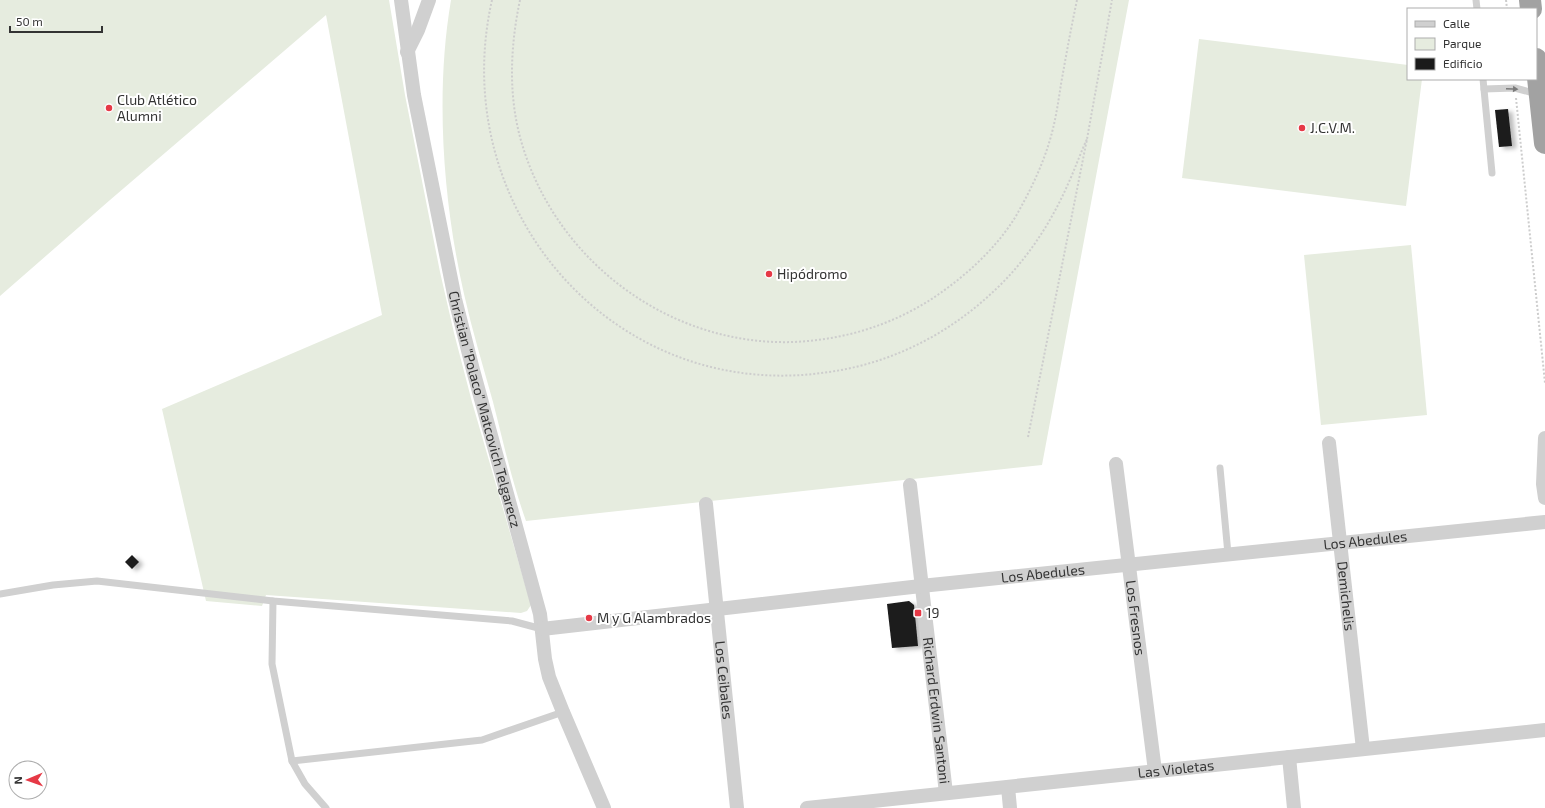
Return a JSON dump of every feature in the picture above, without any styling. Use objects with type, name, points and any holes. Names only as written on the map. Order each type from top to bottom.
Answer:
[{"type":"highway","points":[[1537,72],[1545,143]]},
{"type":"street","name":"Christian \"Polaco\" Matcovich Telgarecz","points":[[401,0],[414,95],[455,299],[540,614],[545,660],[549,677],[604,808]]},
{"type":"street","points":[[407,52],[418,30],[429,0]]},
{"type":"street","points":[[1545,438],[1543,455],[1543,484],[1545,498]]},
{"type":"street","name":"Demichelis","points":[[1329,443],[1363,749]]},
{"type":"street","name":"Los Fresnos","points":[[1116,464],[1155,771]]},
{"type":"street","name":"Richard Erdwin Santoni","points":[[910,485],[946,793]]},
{"type":"street","name":"Los Ceibales","points":[[706,504],[715,609],[737,808]]},
{"type":"street","name":"Los Abedules","points":[[542,629],[922,586],[1129,566],[1341,542],[1545,522]]},
{"type":"street","name":"Las Violetas","points":[[807,808],[1545,730]]},
{"type":"street","points":[[1289,756],[1294,808]]},
{"type":"street","points":[[1008,787],[1010,808]]},
{"type":"lane","points":[[1483,80],[1492,173]]},
{"type":"lane","points":[[1484,90],[1515,88],[1540,94]]},
{"type":"lane","points":[[1220,468],[1228,554]]},
{"type":"lane","points":[[0,594],[53,585],[97,581],[273,601],[512,621],[542,629]]},
{"type":"lane","points":[[273,601],[272,664],[292,761],[305,784],[326,808]]},
{"type":"lane","points":[[292,761],[482,740],[563,712]]},
{"type":"path","points":[[492,0],[484,43],[483,67],[486,117],[490,139],[503,181],[522,222],[542,253],[561,276],[576,292],[611,320],[636,336],[668,352],[710,366],[747,373],[776,376],[798,376],[842,370],[892,356],[926,341],[945,330],[963,318],[986,299],[1026,256],[1039,237],[1061,198],[1087,139]]},
{"type":"path","points":[[520,0],[514,24],[512,59],[514,100],[521,142],[530,169],[540,190],[552,213],[567,233],[600,270],[620,286],[662,313],[685,323],[715,333],[758,341],[783,342],[808,341],[845,336],[881,325],[904,315],[926,303],[960,280],[989,251],[1014,218],[1028,194],[1049,143],[1077,0]]},
{"type":"path","points":[[1028,437],[1087,139],[1112,0]]},
{"type":"path","points":[[1515,88],[1545,382]]},
{"type":"green space","points":[[0,0],[389,0],[405,95],[440,272],[472,402],[531,605],[527,611],[521,613],[266,595],[262,606],[206,601],[162,409],[382,315],[326,15],[0,296]]},
{"type":"green space","name":"Hipódromo","points":[[451,0],[1129,0],[1042,465],[526,521],[512,476],[470,321],[451,222],[446,185],[443,73]]},
{"type":"green space","name":"J.C.V.M.","points":[[1199,39],[1407,65],[1407,80],[1422,80],[1406,206],[1182,178]]},
{"type":"green space","points":[[1411,245],[1427,415],[1321,425],[1304,255]]},
{"type":"building","points":[[1508,109],[1512,146],[1499,147],[1495,110]]},
{"type":"building","points":[[132,555],[139,562],[132,569],[125,562]]},
{"type":"building","points":[[909,601],[914,605],[918,646],[892,648],[887,604]]},
{"type":"place","name":"Club Atlético Alumni","points":[[109,108]]},
{"type":"place","name":"J.C.V.M.","points":[[1302,128]]},
{"type":"place","name":"Hipódromo","points":[[769,274]]},
{"type":"place","name":"19","points":[[918,613]]},
{"type":"place","name":"M y G Alambrados","points":[[589,618]]}]
